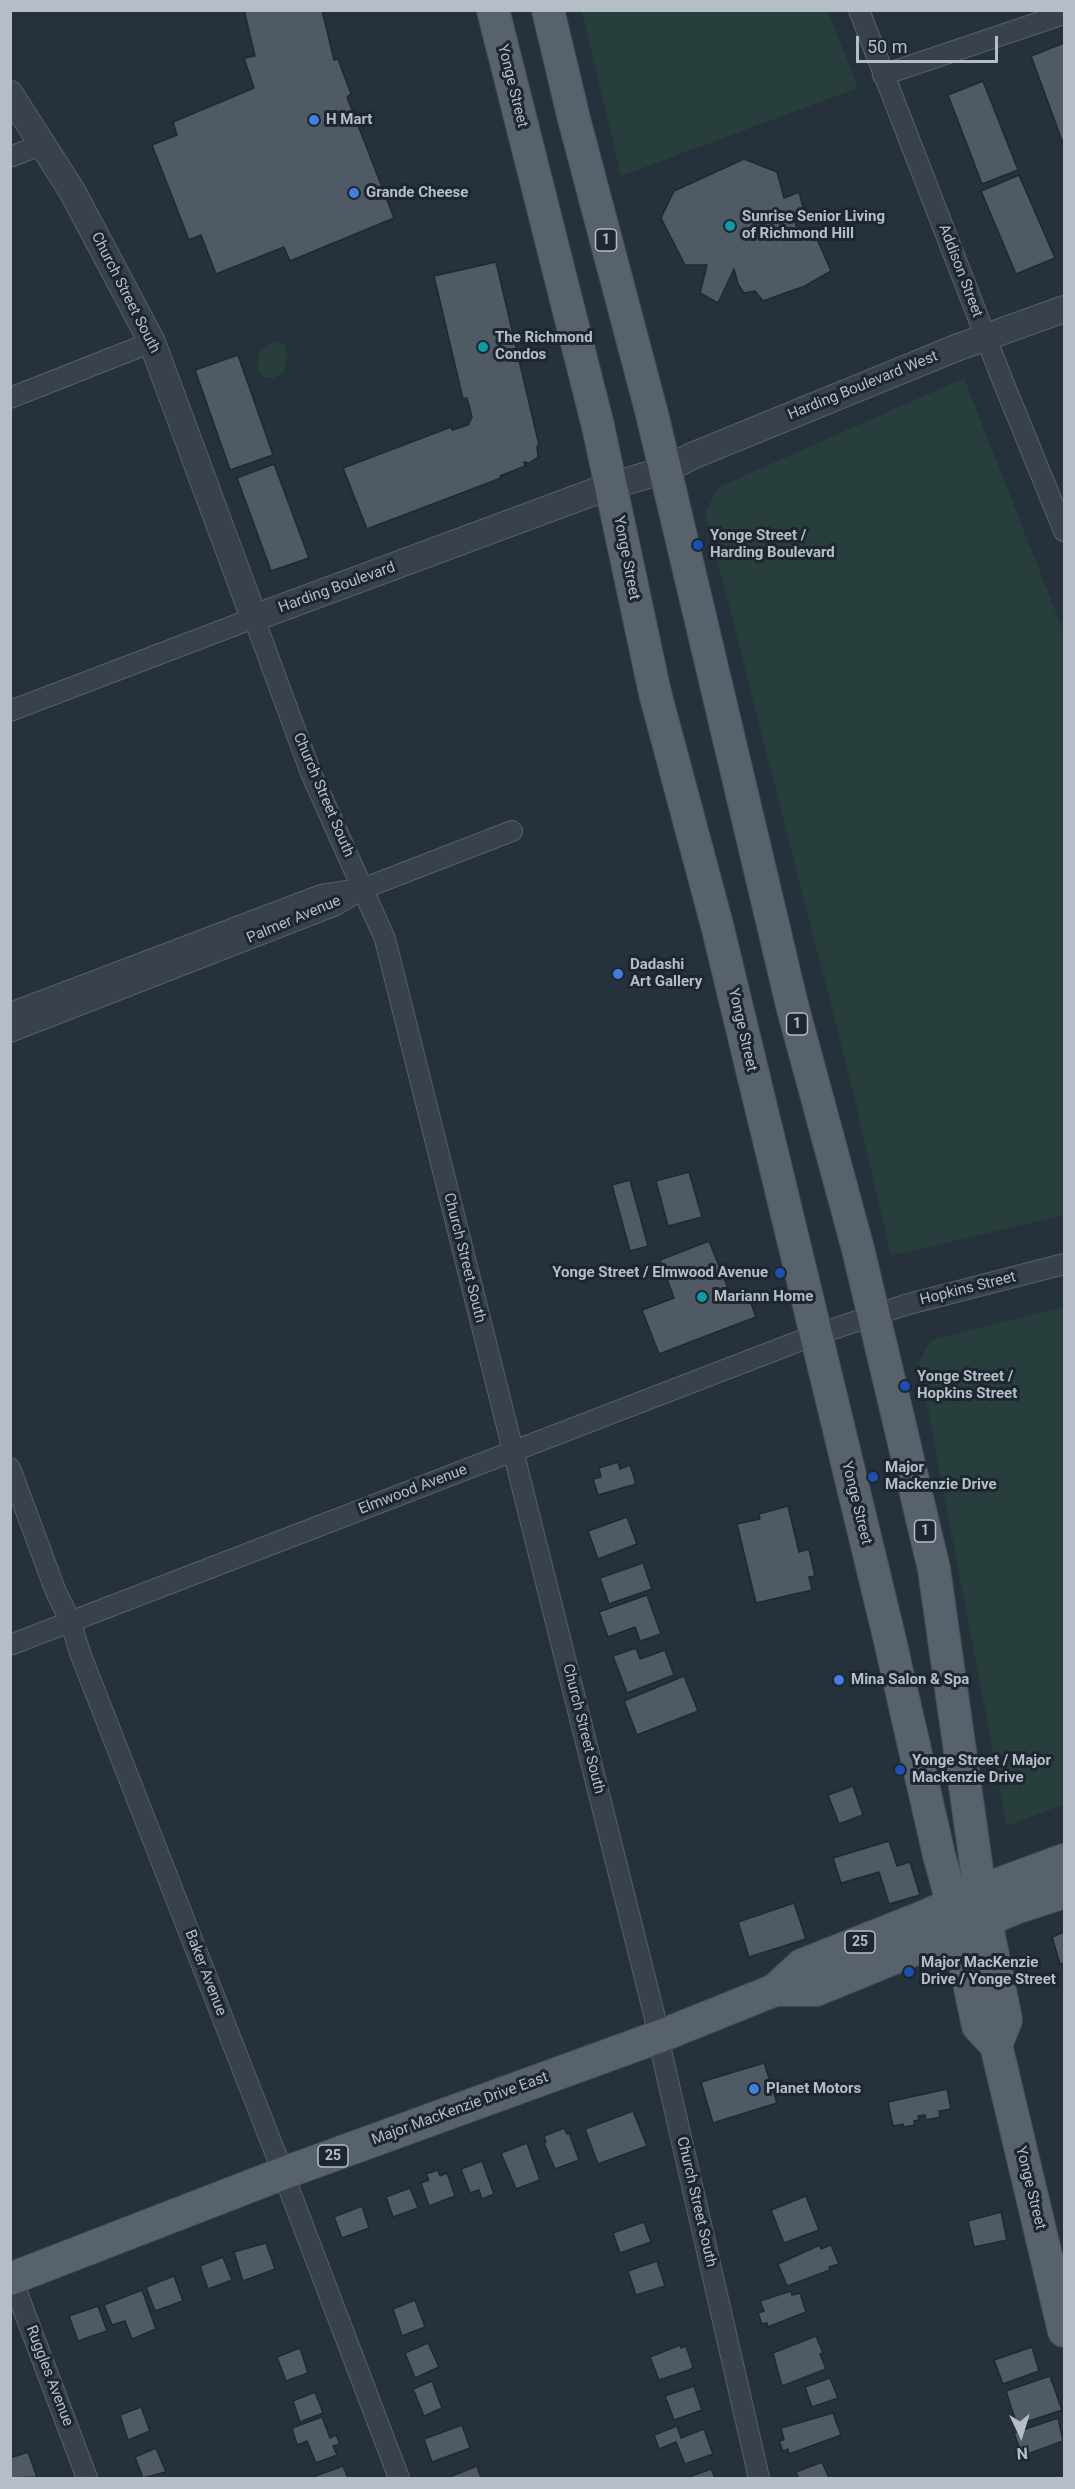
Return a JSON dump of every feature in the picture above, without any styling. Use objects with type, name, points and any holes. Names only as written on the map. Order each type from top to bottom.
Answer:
[{"type":"main road","name":"Yonge Street","points":[[493,10],[598,426],[655,693],[717,925],[886,1623],[939,1855],[969,1912]]},
{"type":"main road","name":"Yonge Street","points":[[548,10],[665,470],[792,1005],[858,1249],[934,1569],[969,1912],[978,2026],[996,2045],[1065,2331]]},
{"type":"main road","name":"25","points":[[969,1912],[1065,1860]]},
{"type":"main road","name":"25","points":[[969,1912],[1018,1907],[1065,1892]]},
{"type":"main road","name":"Major MacKenzie Drive East","points":[[11,2277],[658,2037],[775,1990],[802,1965],[928,1915],[969,1912]]},
{"type":"street","name":"Addison Street","points":[[859,10],[985,337],[1065,531]]},
{"type":"street","points":[[883,75],[1065,14]]},
{"type":"street","name":"Church Street South","points":[[10,94],[72,190],[152,342],[311,773],[385,939],[654,2014],[759,2478]]},
{"type":"street","points":[[10,157],[44,144]]},
{"type":"street","name":"Harding Boulevard West","points":[[665,470],[692,456],[985,337],[1065,309]]},
{"type":"street","points":[[10,398],[152,342]]},
{"type":"street","name":"Harding Boulevard","points":[[10,711],[610,486],[665,470]]},
{"type":"street","points":[[362,889],[512,831]]},
{"type":"street","name":"Palmer Avenue","points":[[10,1013],[321,895],[362,889]]},
{"type":"street","name":"Palmer Avenue","points":[[10,1032],[336,905],[362,889]]},
{"type":"street","name":"Hopkins Street","points":[[815,1335],[905,1305],[1065,1264]]},
{"type":"street","name":"Elmwood Avenue","points":[[10,1645],[815,1335]]},
{"type":"street","name":"Baker Avenue","points":[[10,1468],[284,2174],[399,2478]]},
{"type":"street","name":"Ruggles Avenue","points":[[11,2277],[87,2478]]},
{"type":"green space","points":[[582,11],[828,11],[858,88],[621,176]]},
{"type":"green space","points":[[275,341],[285,345],[287,356],[284,372],[274,378],[263,377],[258,365],[258,356],[264,348]]},
{"type":"green space","points":[[964,378],[1064,633],[1064,1215],[891,1256],[850,1080],[705,512],[719,487]]},
{"type":"green space","points":[[1064,1307],[1064,1804],[1007,1826],[919,1362],[931,1340]]},
{"type":"building","points":[[244,10],[322,10],[334,60],[338,59],[351,94],[347,97],[394,218],[290,261],[284,247],[216,274],[201,235],[189,240],[152,145],[177,135],[173,122],[254,88],[244,58],[255,56]]},
{"type":"building","points":[[1064,43],[1064,146],[1031,56]]},
{"type":"building","points":[[983,81],[1018,170],[982,184],[948,95]]},
{"type":"building","name":"Sunrise Senior Living of Richmond Hill","points":[[744,159],[777,172],[784,198],[799,192],[805,215],[794,219],[800,238],[814,232],[831,271],[805,286],[763,301],[755,291],[744,293],[738,284],[734,269],[718,303],[700,293],[707,265],[685,265],[661,218],[674,191]]},
{"type":"building","points":[[1019,175],[1055,258],[1016,274],[981,191]]},
{"type":"building","name":"The Richmond Condos","points":[[496,262],[539,445],[537,446],[538,457],[529,463],[524,462],[525,466],[500,476],[501,478],[367,529],[343,468],[451,427],[452,430],[468,425],[472,417],[467,398],[463,399],[434,276]]},
{"type":"building","points":[[238,355],[273,455],[230,470],[195,370]]},
{"type":"building","points":[[274,464],[309,558],[271,571],[237,478]]},
{"type":"building","points":[[689,1172],[702,1217],[668,1226],[656,1181]]},
{"type":"building","points":[[630,1180],[648,1246],[630,1251],[612,1185]]},
{"type":"building","name":"Mariann Home","points":[[709,1241],[733,1301],[748,1295],[756,1317],[659,1354],[642,1310],[674,1298],[660,1260]]},
{"type":"building","points":[[618,1462],[620,1469],[630,1465],[636,1484],[598,1495],[593,1479],[601,1477],[599,1468]]},
{"type":"building","points":[[788,1506],[799,1552],[809,1549],[815,1576],[809,1577],[812,1590],[756,1603],[737,1524],[760,1519],[759,1514]]},
{"type":"building","points":[[627,1517],[637,1544],[598,1559],[588,1531]]},
{"type":"building","points":[[643,1563],[652,1589],[609,1604],[600,1578]]},
{"type":"building","points":[[647,1595],[661,1634],[640,1641],[635,1627],[608,1637],[599,1612]]},
{"type":"building","points":[[636,1648],[640,1659],[665,1650],[674,1675],[627,1693],[613,1656]]},
{"type":"building","points":[[684,1676],[698,1711],[637,1735],[624,1701]]},
{"type":"building","points":[[853,1786],[863,1815],[839,1824],[828,1795]]},
{"type":"building","points":[[889,1841],[897,1866],[910,1862],[920,1895],[889,1904],[879,1872],[841,1883],[833,1858]]},
{"type":"building","points":[[794,1903],[806,1939],[749,1957],[738,1922]]},
{"type":"building","points":[[1064,1932],[1064,1963],[1060,1964],[1052,1937]]},
{"type":"building","points":[[764,2063],[777,2103],[713,2123],[701,2082]]},
{"type":"building","points":[[947,2089],[951,2109],[939,2111],[940,2117],[926,2120],[925,2115],[918,2116],[919,2120],[914,2121],[915,2125],[893,2126],[888,2102]]},
{"type":"building","points":[[633,2111],[647,2146],[598,2164],[585,2129]]},
{"type":"building","points":[[564,2128],[567,2134],[569,2133],[579,2160],[555,2169],[544,2143],[546,2142],[544,2136]]},
{"type":"building","points":[[527,2143],[540,2180],[516,2189],[501,2153]]},
{"type":"building","points":[[482,2161],[494,2194],[482,2199],[479,2190],[470,2193],[461,2169]]},
{"type":"building","points":[[438,2170],[440,2176],[447,2173],[455,2196],[429,2206],[421,2183],[429,2180],[426,2174]]},
{"type":"building","points":[[410,2188],[418,2208],[393,2217],[386,2197]]},
{"type":"building","points":[[806,2196],[819,2230],[784,2243],[771,2210]]},
{"type":"building","points":[[362,2206],[369,2228],[342,2238],[334,2217]]},
{"type":"building","points":[[1001,2212],[1007,2240],[974,2247],[968,2221]]},
{"type":"building","points":[[644,2222],[651,2242],[620,2253],[613,2233]]},
{"type":"building","points":[[266,2243],[275,2269],[243,2281],[234,2252]]},
{"type":"building","points":[[820,2245],[821,2249],[831,2245],[839,2264],[829,2267],[830,2270],[787,2286],[778,2264]]},
{"type":"building","points":[[223,2257],[232,2280],[208,2289],[200,2266]]},
{"type":"building","points":[[657,2261],[665,2286],[636,2295],[628,2271]]},
{"type":"building","points":[[174,2276],[183,2301],[155,2311],[146,2287]]},
{"type":"building","points":[[142,2290],[156,2329],[132,2339],[125,2321],[112,2325],[104,2305]]},
{"type":"building","points":[[791,2291],[792,2295],[800,2293],[806,2312],[768,2327],[767,2323],[762,2324],[758,2313],[764,2311],[760,2301]]},
{"type":"building","points":[[415,2300],[425,2327],[402,2336],[393,2309]]},
{"type":"building","points":[[98,2306],[107,2331],[78,2341],[69,2316]]},
{"type":"building","points":[[816,2336],[826,2369],[782,2386],[773,2353]]},
{"type":"building","points":[[428,2343],[439,2367],[415,2378],[405,2353]]},
{"type":"building","points":[[680,2345],[681,2348],[686,2346],[693,2367],[659,2380],[650,2357]]},
{"type":"building","points":[[1032,2347],[1039,2371],[1003,2384],[994,2360]]},
{"type":"building","points":[[300,2348],[308,2373],[286,2381],[277,2357]]},
{"type":"building","points":[[1050,2376],[1062,2410],[1017,2425],[1006,2391]]},
{"type":"building","points":[[830,2378],[838,2398],[812,2407],[805,2387]]},
{"type":"building","points":[[432,2381],[442,2408],[424,2416],[413,2389]]},
{"type":"building","points":[[694,2386],[702,2410],[674,2420],[665,2396]]},
{"type":"building","points":[[315,2392],[323,2413],[300,2422],[293,2401]]},
{"type":"building","points":[[141,2407],[150,2431],[128,2440],[120,2415]]},
{"type":"building","points":[[833,2413],[841,2435],[789,2454],[788,2449],[783,2451],[779,2441],[784,2440],[781,2428]]},
{"type":"building","points":[[322,2417],[330,2438],[336,2435],[340,2444],[333,2446],[337,2455],[316,2463],[307,2441],[297,2445],[292,2428]]},
{"type":"building","points":[[1058,2418],[1063,2441],[1022,2456],[1014,2433]]},
{"type":"building","points":[[462,2425],[470,2448],[432,2462],[424,2439]]},
{"type":"building","points":[[677,2426],[681,2438],[704,2429],[713,2454],[685,2464],[676,2442],[659,2449],[654,2435]]},
{"type":"building","points":[[156,2448],[166,2472],[143,2478],[135,2457]]},
{"type":"building","points":[[28,2452],[37,2477],[10,2478],[10,2458]]},
{"type":"building","points":[[822,2462],[829,2478],[799,2478],[796,2472]]},
{"type":"building","points":[[343,2466],[348,2478],[310,2478]]},
{"type":"building","points":[[477,2466],[481,2478],[447,2478]]},
{"type":"building","points":[[711,2469],[715,2478],[686,2478]]},
{"type":"place","name":"H Mart","points":[[314,120]]},
{"type":"place","name":"Grande Cheese","points":[[354,193]]},
{"type":"place","name":"Sunrise Senior Living of Richmond Hill","points":[[730,226]]},
{"type":"place","name":"The Richmond Condos","points":[[483,347]]},
{"type":"place","name":"Yonge Street / Harding Boulevard","points":[[698,545]]},
{"type":"place","name":"Dadashi Art Gallery","points":[[618,974]]},
{"type":"place","name":"Yonge Street / Elmwood Avenue","points":[[780,1273]]},
{"type":"place","name":"Mariann Home","points":[[702,1297]]},
{"type":"place","name":"Yonge Street / Hopkins Street","points":[[905,1386]]},
{"type":"place","name":"Major Mackenzie Drive","points":[[873,1477]]},
{"type":"place","name":"Mina Salon & Spa","points":[[839,1680]]},
{"type":"place","name":"Yonge Street / Major Mackenzie Drive","points":[[900,1770]]},
{"type":"place","name":"Major MacKenzie Drive / Yonge Street","points":[[909,1972]]},
{"type":"place","name":"Planet Motors","points":[[754,2089]]}]
